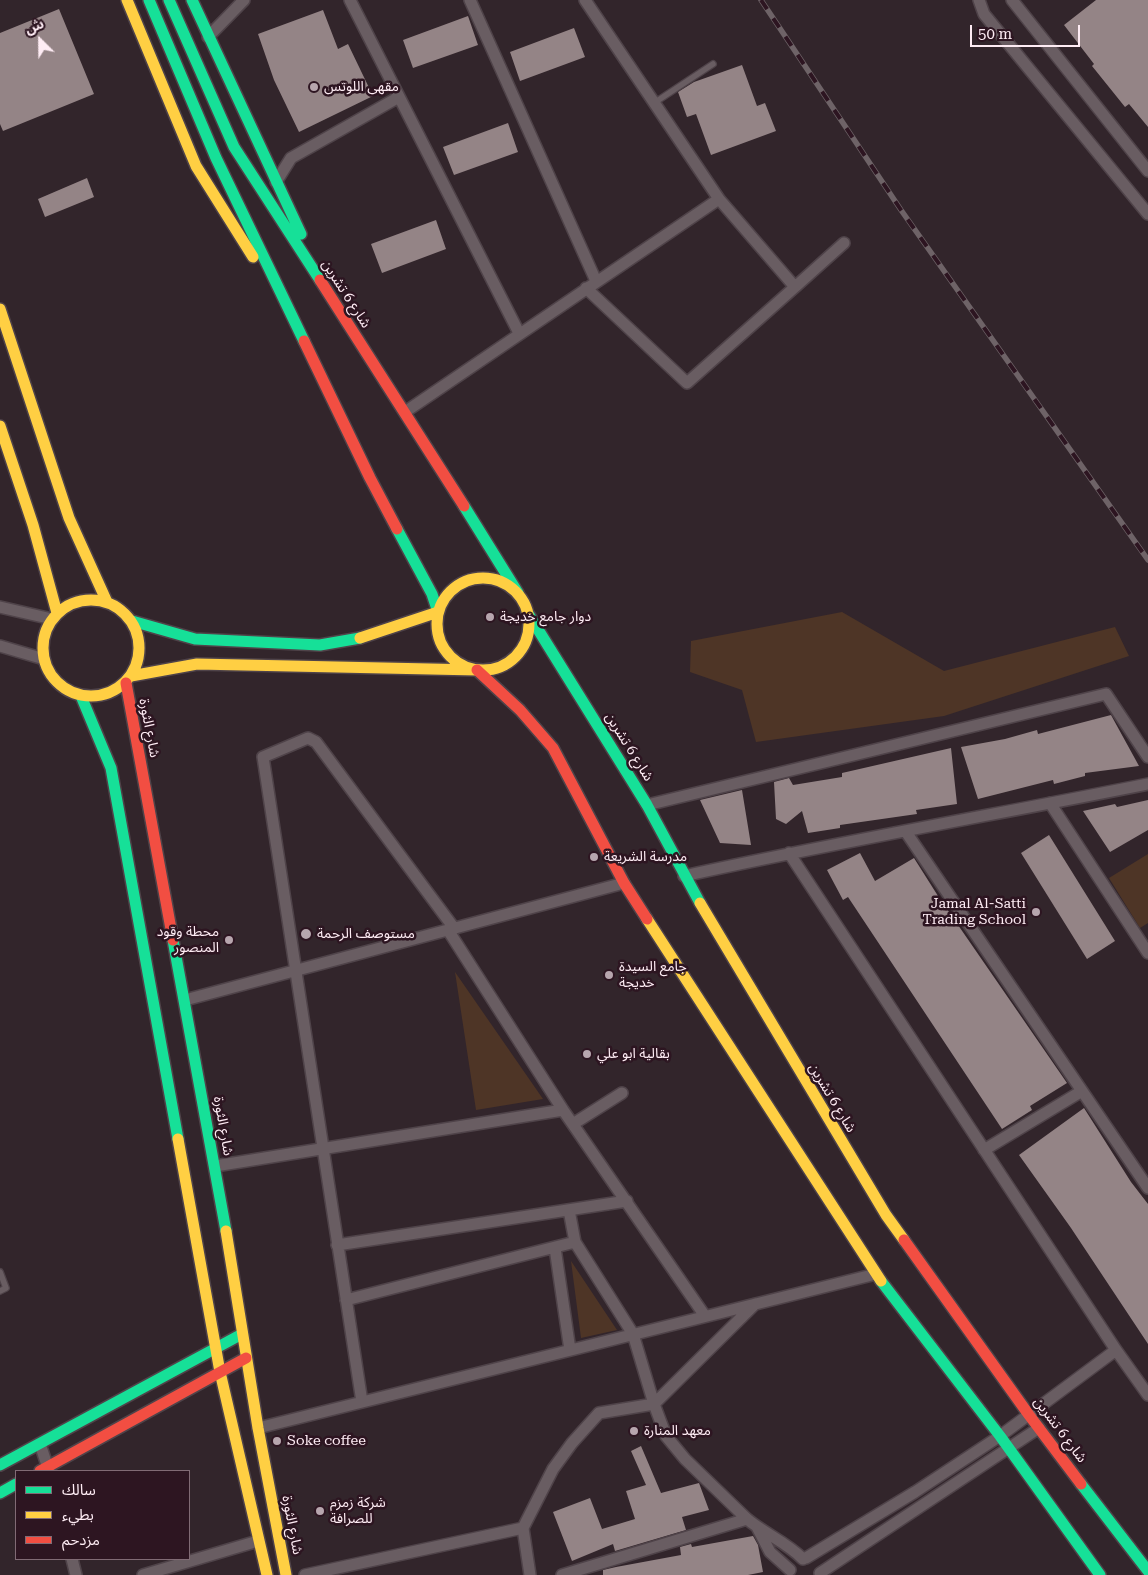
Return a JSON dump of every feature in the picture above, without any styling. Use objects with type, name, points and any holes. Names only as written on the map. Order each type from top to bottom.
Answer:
[{"type":"main road","points":[[127,0],[196,166],[301,335]]},
{"type":"main road","points":[[149,0],[216,158],[370,478],[432,594],[438,612]]},
{"type":"main road","name":"شارع 6 تشرين","points":[[169,0],[234,147],[405,412],[518,593]]},
{"type":"main road","points":[[192,0],[276,182],[339,310]]},
{"type":"main road","points":[[0,309],[69,518],[107,602]]},
{"type":"main road","points":[[0,426],[33,524],[55,616]]},
{"type":"main road","points":[[128,679],[197,664],[477,670],[492,670],[506,665],[517,656],[525,644],[530,630],[529,615],[518,593],[507,584],[494,578],[479,578],[465,581],[453,588],[443,599],[438,612],[436,628],[440,644],[449,657],[462,666],[477,670],[520,710],[553,748],[624,883],[876,1274],[1000,1436],[1100,1575]]},
{"type":"main road","points":[[92,600],[107,602],[120,609],[132,622],[138,634],[140,649],[138,663],[128,679],[112,692],[97,696],[80,696],[57,683],[49,672],[44,659],[43,645],[55,616],[77,602],[92,600]]},
{"type":"main road","points":[[132,622],[195,639],[320,644],[365,637],[438,612]]},
{"type":"main road","name":"شارع 6 تشرين","points":[[529,615],[647,805],[684,876],[886,1214],[1029,1415],[1148,1571]]},
{"type":"main road","name":"شارع الثورة","points":[[128,679],[215,1166],[258,1428],[286,1575]]},
{"type":"main road","points":[[80,696],[111,768],[217,1346],[220,1372],[266,1575]]},
{"type":"main road","points":[[0,1465],[242,1334]]},
{"type":"main road","points":[[45,1470],[246,1358]]},
{"type":"main road","points":[[0,1493],[15,1485]]},
{"type":"street","points":[[208,37],[244,0]]},
{"type":"street","points":[[350,0],[519,333]]},
{"type":"street","points":[[470,0],[596,282]]},
{"type":"street","points":[[585,0],[718,199],[795,287]]},
{"type":"street","points":[[979,0],[984,14],[989,21],[1148,214]]},
{"type":"street","points":[[1012,0],[1148,171]]},
{"type":"street","points":[[276,182],[292,158],[399,97]]},
{"type":"street","points":[[405,412],[718,199]]},
{"type":"street","points":[[586,288],[686,383],[844,243]]},
{"type":"street","points":[[0,607],[55,616]]},
{"type":"street","points":[[0,646],[44,659]]},
{"type":"street","points":[[647,805],[1106,694],[1148,757]]},
{"type":"street","points":[[362,1402],[263,762],[267,754],[308,738],[316,742],[451,929],[563,1110],[705,1316]]},
{"type":"street","points":[[684,876],[789,853],[1148,784]]},
{"type":"street","points":[[1050,804],[1148,953]]},
{"type":"street","points":[[906,832],[1148,1188]]},
{"type":"street","points":[[789,853],[1116,1350],[1147,1391]]},
{"type":"street","points":[[185,1000],[624,883]]},
{"type":"street","points":[[984,1150],[1082,1091]]},
{"type":"street","points":[[573,1124],[622,1092]]},
{"type":"street","points":[[215,1166],[563,1110]]},
{"type":"street","points":[[337,1245],[627,1201]]},
{"type":"street","points":[[569,1210],[575,1242],[633,1334],[654,1404],[666,1436],[692,1466],[747,1519],[782,1541],[805,1559],[814,1562],[820,1574],[1009,1450],[1039,1428]]},
{"type":"street","points":[[346,1300],[575,1242]]},
{"type":"street","points":[[555,1248],[570,1350]]},
{"type":"street","points":[[258,1428],[876,1274]]},
{"type":"street","points":[[530,1575],[523,1528],[553,1469],[583,1429],[608,1410],[654,1404],[755,1304]]},
{"type":"street","points":[[757,1527],[770,1552],[790,1573],[795,1562],[805,1559],[915,1492],[1000,1436],[1116,1350]]},
{"type":"street","points":[[40,1444],[45,1470]]},
{"type":"street","points":[[562,1575],[747,1519]]},
{"type":"street","points":[[305,1575],[523,1528]]},
{"type":"street","points":[[143,1575],[258,1541]]},
{"type":"street","points":[[72,1560],[76,1575]]},
{"type":"lane","points":[[654,103],[713,64]]},
{"type":"lane","points":[[0,1272],[6,1288],[0,1291]]},
{"type":"shaded area","points":[[842,612],[944,671],[1115,627],[1129,656],[944,716],[756,742],[742,690],[690,672],[691,641]]},
{"type":"shaded area","points":[[1148,854],[1148,923],[1140,928],[1109,878]]},
{"type":"shaded area","points":[[455,972],[543,1099],[476,1110]]},
{"type":"shaded area","points":[[571,1261],[617,1330],[581,1338]]},
{"type":"building","points":[[1096,0],[1148,0],[1148,127],[1129,104],[1125,107],[1092,66],[1094,64],[1064,25]]},
{"type":"building","points":[[59,9],[94,94],[3,131],[0,124],[0,33]]},
{"type":"building","points":[[323,10],[338,49],[348,44],[373,96],[299,132],[274,80],[258,34]]},
{"type":"building","points":[[468,16],[478,45],[413,68],[403,40]]},
{"type":"building","points":[[574,28],[585,57],[520,81],[510,52]]},
{"type":"building","points":[[742,65],[757,106],[765,103],[776,131],[711,155],[696,114],[687,117],[678,92],[694,82]]},
{"type":"building","points":[[508,123],[518,152],[454,175],[443,147]]},
{"type":"building","points":[[87,178],[94,197],[45,217],[38,199]]},
{"type":"building","points":[[436,220],[446,249],[382,273],[371,244]]},
{"type":"building","points":[[1111,715],[1139,766],[1085,773],[1085,776],[1054,784],[1053,780],[978,799],[961,747],[1005,739],[1037,730],[1038,734]]},
{"type":"building","points":[[951,748],[957,804],[916,810],[917,814],[840,825],[840,828],[808,833],[802,811],[786,824],[776,819],[774,782],[789,778],[793,785],[842,777],[842,773]]},
{"type":"building","points":[[742,790],[751,845],[720,843],[700,800]]},
{"type":"building","points":[[1148,800],[1148,830],[1110,852],[1083,811],[1115,804],[1117,807]]},
{"type":"building","points":[[1049,835],[1115,941],[1087,959],[1021,853]]},
{"type":"building","points":[[860,853],[875,881],[914,858],[938,896],[1067,1083],[1030,1106],[1032,1110],[1002,1129],[848,897],[843,900],[827,870]]},
{"type":"building","points":[[1084,1108],[1131,1182],[1148,1204],[1148,1344],[1071,1228],[1019,1155]]},
{"type":"building","points":[[641,1446],[661,1493],[699,1483],[709,1510],[682,1517],[686,1530],[615,1551],[613,1544],[572,1561],[553,1512],[590,1498],[602,1529],[635,1519],[626,1491],[646,1485],[631,1451]]},
{"type":"building","points":[[753,1536],[758,1545],[763,1572],[748,1575],[603,1575],[603,1570],[681,1555],[680,1547],[691,1544],[692,1547]]},
{"type":"railway","points":[[761,0],[901,210],[1148,560]]},
{"type":"traffic: fast","points":[[149,0],[216,158],[304,341]]},
{"type":"traffic: fast","points":[[169,0],[234,147],[320,280]]},
{"type":"traffic: fast","points":[[192,0],[301,234]]},
{"type":"traffic: fast","points":[[464,506],[518,593]]},
{"type":"traffic: fast","points":[[397,529],[432,594],[438,612]]},
{"type":"traffic: fast","points":[[529,615],[647,805],[700,903]]},
{"type":"traffic: fast","points":[[132,621],[195,639],[320,645],[360,638]]},
{"type":"traffic: fast","points":[[81,696],[111,768],[178,1139]]},
{"type":"traffic: fast","points":[[173,940],[226,1231]]},
{"type":"traffic: fast","points":[[881,1281],[1000,1436],[1100,1575]]},
{"type":"traffic: fast","points":[[0,1465],[242,1334]]},
{"type":"traffic: fast","points":[[1081,1484],[1148,1571]]},
{"type":"traffic: fast","points":[[0,1493],[15,1485]]},
{"type":"traffic: slow","points":[[127,0],[196,166],[253,257]]},
{"type":"traffic: slow","points":[[0,309],[69,518],[107,602]]},
{"type":"traffic: slow","points":[[0,426],[33,525],[57,613]]},
{"type":"traffic: slow","points":[[483,578],[501,581],[516,591],[526,606],[529,624],[526,642],[516,657],[501,667],[483,670],[465,667],[450,657],[440,642],[437,624],[440,606],[450,591],[465,581],[483,578]]},
{"type":"traffic: slow","points":[[91,600],[109,603],[125,614],[136,630],[139,648],[136,666],[125,682],[109,693],[91,696],[73,693],[57,682],[46,666],[43,648],[46,630],[57,614],[73,603],[91,600]]},
{"type":"traffic: slow","points":[[360,638],[438,612]]},
{"type":"traffic: slow","points":[[131,676],[197,664],[477,670]]},
{"type":"traffic: slow","points":[[700,903],[886,1215],[904,1240]]},
{"type":"traffic: slow","points":[[647,919],[881,1281]]},
{"type":"traffic: slow","points":[[178,1139],[220,1372],[267,1575]]},
{"type":"traffic: slow","points":[[226,1231],[258,1428],[286,1575]]},
{"type":"traffic: jam","points":[[320,280],[464,506]]},
{"type":"traffic: jam","points":[[304,341],[370,478],[397,529]]},
{"type":"traffic: jam","points":[[477,670],[520,710],[553,748],[624,883],[647,919]]},
{"type":"traffic: jam","points":[[126,683],[173,940]]},
{"type":"traffic: jam","points":[[904,1240],[1029,1415],[1081,1484]]},
{"type":"traffic: jam","points":[[42,1470],[246,1358]]},
{"type":"place","name":"مقهى اللوتس","points":[[314,87]]},
{"type":"place","name":"دوار جامع خديجة","points":[[490,617]]},
{"type":"place","name":"مدرسة الشريعة","points":[[594,857]]},
{"type":"place","name":"Jamal Al-Satti Trading School","points":[[1036,912]]},
{"type":"place","name":"مستوصف الرحمة","points":[[306,934]]},
{"type":"place","name":"محطة وقود المنصور","points":[[229,940]]},
{"type":"place","name":"جامع السيدة خديجة","points":[[609,975]]},
{"type":"place","name":"بقالية ابو علي","points":[[587,1054]]},
{"type":"place","name":"معهد المنارة","points":[[634,1431]]},
{"type":"place","name":"Soke coffee","points":[[277,1441]]},
{"type":"place","name":"شركة زمزم للصرافة","points":[[320,1511]]}]
